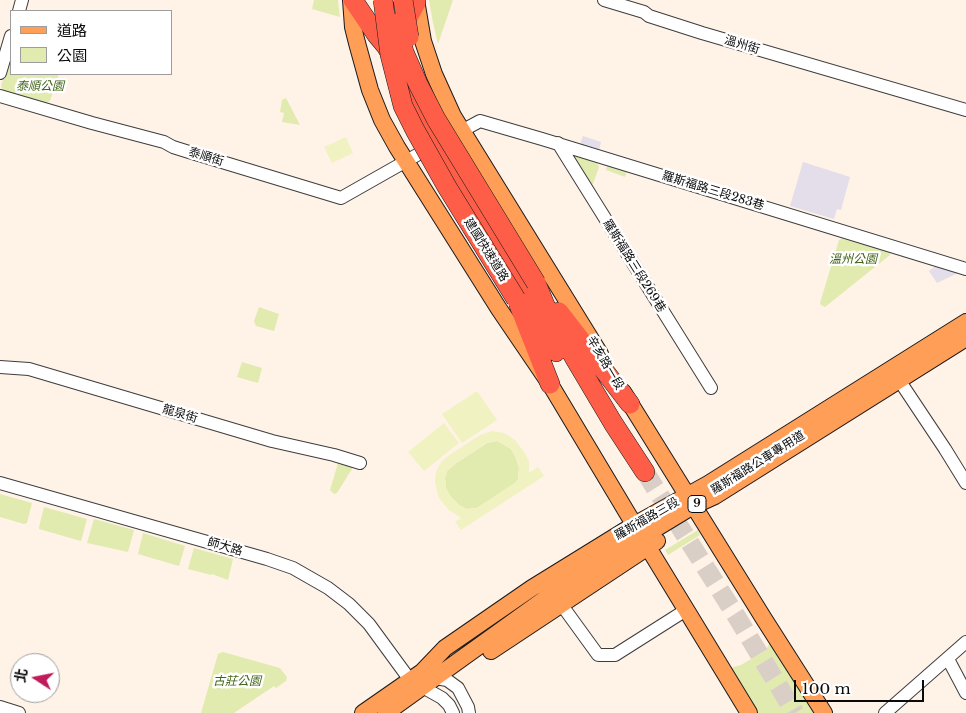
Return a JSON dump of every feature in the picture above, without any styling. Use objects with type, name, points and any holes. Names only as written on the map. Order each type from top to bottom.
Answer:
[{"type":"highway","points":[[352,0],[386,46],[397,65],[406,92],[435,145],[500,250],[556,352]]},
{"type":"highway","points":[[373,0],[381,47],[403,106]]},
{"type":"highway","name":"建國快速道路","points":[[383,0],[390,55],[403,106],[415,130],[447,187],[516,299],[556,352],[641,475],[545,306],[536,283],[436,119],[404,52],[398,32],[393,0]]},
{"type":"highway","points":[[412,1],[402,40],[403,63],[411,89],[435,145]]},
{"type":"highway","points":[[412,1],[404,10],[421,83],[436,119]]},
{"type":"highway","points":[[500,250],[575,359]]},
{"type":"highway","points":[[536,283],[630,404]]},
{"type":"highway","points":[[516,299],[550,384]]},
{"type":"main road","points":[[352,0],[356,43],[370,90],[382,120],[499,309],[550,384],[749,713]]},
{"type":"main road","name":"辛亥路一段","points":[[412,1],[434,74],[453,116],[692,504],[824,713]]},
{"type":"main road","name":"羅斯福路三段","points":[[426,683],[422,672],[445,648],[532,588],[641,536],[966,322]]},
{"type":"main road","name":"羅斯福路公車專用道","points":[[692,504],[966,332]]},
{"type":"main road","name":"羅斯福路公車專用道","points":[[692,504],[715,496],[966,338]]},
{"type":"main road","name":"羅斯福路三段","points":[[363,713],[426,683],[560,604],[641,536],[692,504],[730,493],[866,410],[966,344]]},
{"type":"main road","name":"9","points":[[386,713],[571,580],[641,536]]},
{"type":"main road","name":"羅斯福路三段","points":[[401,713],[426,683]]},
{"type":"main road","name":"9","points":[[378,713],[426,683]]},
{"type":"street","name":"溫州街","points":[[604,0],[702,33],[966,110]]},
{"type":"street","points":[[0,72],[10,39]]},
{"type":"street","name":"泰順街","points":[[0,96],[164,142],[173,147],[341,198],[435,145]]},
{"type":"street","name":"羅斯福路三段283巷","points":[[435,145],[480,121],[966,269]]},
{"type":"street","name":"羅斯福路三段269巷","points":[[558,144],[711,388]]},
{"type":"street","name":"龍泉街","points":[[0,367],[29,370],[272,441],[360,463]]},
{"type":"street","points":[[903,386],[966,483]]},
{"type":"street","name":"師大路","points":[[0,483],[267,559],[292,568],[328,588],[349,604],[442,698],[453,713]]},
{"type":"street","points":[[560,604],[598,655],[615,655],[621,652],[686,610]]},
{"type":"street","points":[[885,713],[966,642]]},
{"type":"street","points":[[948,659],[966,693]]},
{"type":"street","name":"師大路","points":[[426,683],[458,688],[468,707],[469,713]]},
{"type":"street","points":[[0,707],[19,713]]},
{"type":"shaded area","points":[[583,136],[601,142],[599,150],[580,144]]},
{"type":"shaded area","points":[[803,162],[850,177],[841,210],[837,209],[834,219],[790,206]]},
{"type":"shaded area","points":[[938,264],[960,272],[937,283],[929,271]]},
{"type":"green space","points":[[314,0],[338,0],[340,17],[312,9]]},
{"type":"green space","points":[[429,0],[453,0],[438,44],[433,23]]},
{"type":"green space","name":"泰順公園","points":[[10,55],[10,75],[59,75],[50,101],[46,103],[3,91],[1,86]]},
{"type":"green space","points":[[286,98],[300,125],[282,122],[284,113],[280,112],[282,100]]},
{"type":"green space","points":[[346,137],[353,153],[332,163],[324,147]]},
{"type":"green space","points":[[573,154],[596,161],[599,167],[593,184],[589,185],[570,155]]},
{"type":"green space","points":[[608,163],[628,169],[625,177],[606,170]]},
{"type":"green space","name":"溫州公園","points":[[844,237],[890,251],[890,255],[825,307],[820,303],[839,240]]},
{"type":"green space","points":[[259,307],[279,314],[274,331],[256,326],[254,321]]},
{"type":"green space","points":[[242,362],[262,368],[258,383],[237,377]]},
{"type":"green space","points":[[477,391],[497,420],[462,443],[442,414]]},
{"type":"green space","points":[[444,423],[459,443],[424,471],[408,452]]},
{"type":"green space","points":[[492,431],[504,433],[515,440],[529,462],[529,473],[538,467],[544,476],[461,530],[455,522],[461,518],[449,510],[438,496],[435,481],[436,472],[441,462],[448,456],[480,435]],"holes":[[[497,441],[507,446],[516,458],[519,468],[518,479],[515,483],[477,508],[466,509],[459,505],[450,496],[446,488],[445,478],[447,471],[487,443]]]},
{"type":"green space","points":[[497,441],[511,449],[516,458],[519,468],[518,479],[515,483],[477,508],[466,509],[450,496],[446,488],[445,478],[447,471],[487,443]]},
{"type":"green space","points":[[338,463],[352,466],[352,469],[337,493],[334,494],[330,490]]},
{"type":"green space","points":[[0,494],[32,503],[27,523],[24,524],[0,517]]},
{"type":"green space","points":[[44,507],[87,519],[81,541],[39,529]]},
{"type":"green space","points":[[94,519],[134,530],[128,552],[87,543]]},
{"type":"green space","points":[[698,530],[700,535],[668,555],[665,550]]},
{"type":"green space","points":[[143,533],[185,546],[179,566],[138,554]]},
{"type":"green space","points":[[194,548],[233,559],[228,580],[212,574],[188,569]]},
{"type":"green space","points":[[770,642],[816,713],[757,713],[731,669],[766,650]]},
{"type":"green space","name":"古莊公園","points":[[223,652],[280,668],[287,677],[286,681],[276,688],[274,686],[234,713],[201,713],[218,654]]},
{"type":"tunnel","points":[[645,472],[795,713]]}]
